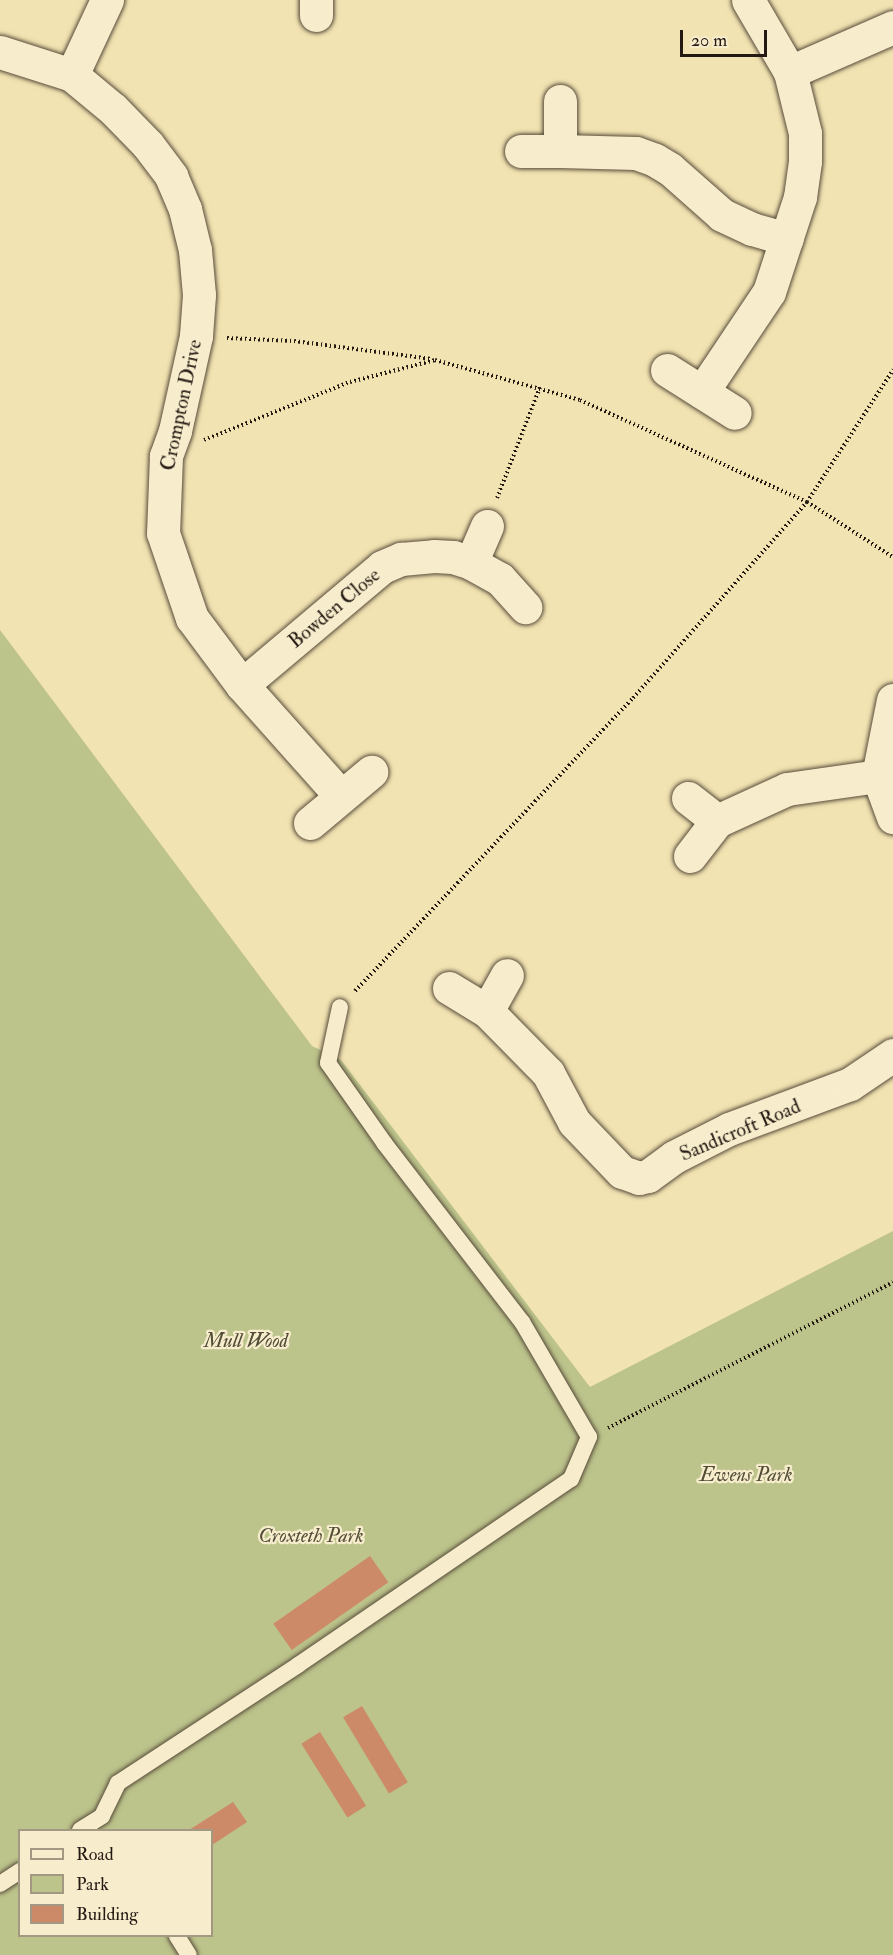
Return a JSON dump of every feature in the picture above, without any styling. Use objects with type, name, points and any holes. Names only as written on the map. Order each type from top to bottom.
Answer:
[{"type":"street","points":[[72,75],[107,0]]},
{"type":"street","points":[[702,392],[769,292],[800,197],[805,161],[805,133],[790,72],[748,0]]},
{"type":"street","points":[[790,72],[893,27]]},
{"type":"street","name":"Crompton Drive","points":[[0,52],[72,75],[113,109],[148,145],[171,176],[185,209],[195,250],[199,295],[196,336],[175,431],[166,456],[163,533],[192,618],[242,685],[341,796]]},
{"type":"street","points":[[560,101],[560,151]]},
{"type":"street","points":[[522,151],[615,151],[645,156],[670,169],[722,214],[752,229],[787,239]]},
{"type":"street","points":[[668,370],[735,413]]},
{"type":"street","points":[[471,563],[487,525]]},
{"type":"street","name":"Bowden Close","points":[[242,685],[382,567],[401,559],[453,557],[471,563],[500,579],[525,607]]},
{"type":"street","points":[[893,700],[878,776],[893,817]]},
{"type":"street","points":[[310,823],[371,772]]},
{"type":"street","points":[[690,855],[717,821],[787,789],[878,776]]},
{"type":"street","points":[[688,798],[717,821]]},
{"type":"street","points":[[487,1011],[507,975]]},
{"type":"street","name":"Sandicroft Road","points":[[449,988],[487,1011],[548,1073],[574,1122],[622,1172],[639,1178],[648,1176],[675,1157],[729,1129],[850,1084],[893,1055]]},
{"type":"lane","points":[[84,1829],[106,1823],[118,1783],[375,1614],[571,1479],[589,1437],[522,1322],[384,1144],[328,1062],[340,1007]]},
{"type":"lane","points":[[0,1884],[18,1872]]},
{"type":"lane","points":[[178,1937],[189,1955]]},
{"type":"path","points":[[196,336],[294,341],[435,360],[540,387],[580,400],[807,502],[893,557]]},
{"type":"path","points":[[166,456],[350,382],[435,360]]},
{"type":"path","points":[[340,1007],[633,698],[807,502],[893,370]]},
{"type":"path","points":[[487,525],[540,387]]},
{"type":"path","points":[[589,1437],[893,1282]]},
{"type":"green space","name":"Croxteth Park","points":[[0,630],[312,1046],[341,1060],[590,1387],[893,1231],[893,1955],[0,1955]]},
{"type":"building","points":[[370,1556],[388,1582],[292,1650],[273,1624]]},
{"type":"building","points":[[362,1706],[408,1782],[389,1794],[343,1717]]},
{"type":"building","points":[[320,1732],[366,1806],[347,1817],[301,1744]]},
{"type":"building","points":[[233,1802],[247,1822],[213,1844],[213,1829],[191,1829]]},
{"type":"park label","name":"Mull Wood","points":[[246,1340]]},
{"type":"park label","name":"Ewens Park","points":[[746,1474]]}]
